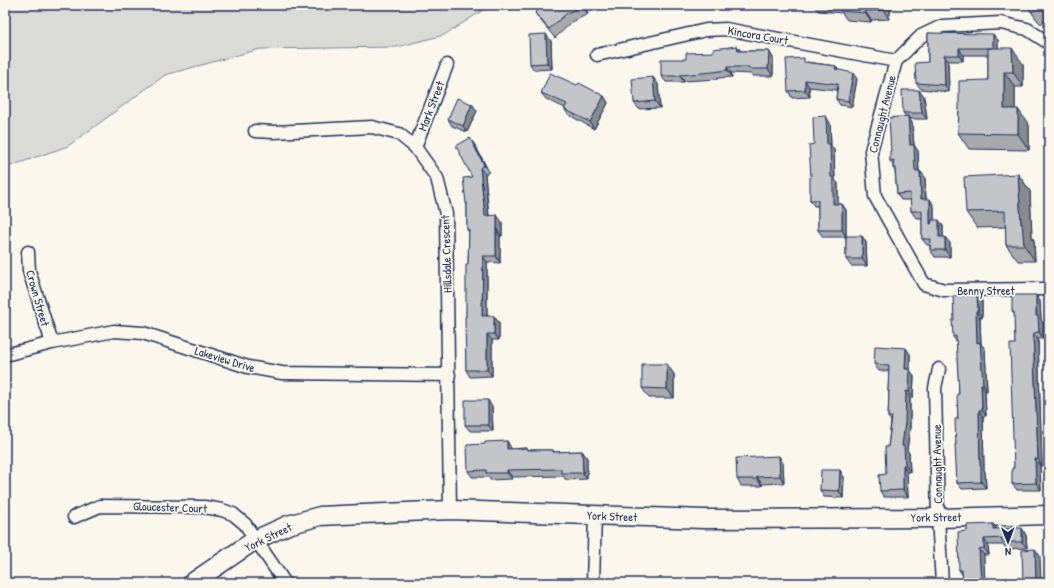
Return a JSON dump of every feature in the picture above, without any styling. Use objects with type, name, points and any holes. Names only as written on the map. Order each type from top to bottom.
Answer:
[{"type":"street","name":"Connaught Avenue","points":[[924,284],[875,196],[871,151],[896,61],[921,36],[942,26],[1001,23],[1008,24],[1027,29],[1049,44]]},
{"type":"street","name":"Kincora Court","points":[[598,55],[706,30],[726,29],[896,61]]},
{"type":"street","name":"Mark Street","points":[[415,147],[447,65]]},
{"type":"street","name":"Hillsdale Crescent","points":[[255,131],[274,132],[372,127],[398,134],[415,147],[437,178],[446,214],[450,510]]},
{"type":"street","name":"Crown Street","points":[[28,252],[29,271],[52,343]]},
{"type":"street","name":"Benny Street","points":[[924,284],[944,290],[1049,289]]},
{"type":"street","name":"Lakeview Drive","points":[[5,355],[114,330],[143,333],[248,367],[282,373],[449,375]]},
{"type":"street","name":"Connaught Avenue","points":[[939,370],[935,388],[938,518],[942,583]]},
{"type":"street","name":"Gloucester Court","points":[[74,517],[100,506],[204,507],[222,510],[233,514],[245,524],[286,583]]},
{"type":"street","name":"York Street","points":[[192,583],[255,540],[288,525],[320,516],[450,510],[704,519],[938,518],[1049,515]]},
{"type":"street","points":[[593,583],[595,515]]},
{"type":"shaded area","points":[[5,5],[491,5],[444,35],[397,47],[260,49],[165,75],[68,146],[5,168]]},
{"type":"building","points":[[543,5],[582,5],[566,14],[549,29],[535,13]]},
{"type":"building","points":[[841,5],[884,5],[883,10],[865,11],[865,13],[841,11]]},
{"type":"building","points":[[1030,5],[1040,5],[1032,12],[1028,7]]},
{"type":"building","points":[[928,33],[993,34],[993,48],[959,48],[959,55],[944,55],[945,85],[916,83],[915,63],[928,62]]},
{"type":"building","points":[[546,34],[547,63],[530,64],[529,35]]},
{"type":"building","points":[[737,46],[738,51],[769,51],[768,69],[727,67],[727,70],[713,72],[680,76],[661,76],[661,59],[686,59],[686,53],[713,52],[713,49]]},
{"type":"building","points":[[988,48],[1012,48],[1013,72],[1004,72],[1004,109],[1018,109],[1018,134],[958,133],[959,81],[988,80]]},
{"type":"building","points":[[804,58],[804,62],[836,66],[835,69],[853,73],[848,101],[836,99],[838,84],[805,80],[805,90],[788,91],[786,59]]},
{"type":"building","points":[[550,73],[577,85],[579,83],[604,96],[590,122],[564,109],[567,104],[541,93]]},
{"type":"building","points":[[653,77],[655,101],[634,103],[632,79]]},
{"type":"building","points":[[902,90],[919,90],[922,113],[903,113]]},
{"type":"building","points":[[457,98],[472,104],[463,126],[448,119]]},
{"type":"building","points":[[826,116],[827,144],[830,144],[831,177],[833,177],[833,204],[842,204],[842,230],[818,230],[818,200],[810,200],[811,177],[809,145],[814,144],[813,117]]},
{"type":"building","points":[[908,116],[910,145],[914,145],[915,171],[920,171],[921,199],[930,199],[930,224],[932,220],[939,220],[939,237],[945,237],[945,250],[930,250],[931,239],[922,239],[922,211],[911,211],[910,193],[897,194],[895,168],[893,168],[894,160],[890,161],[891,151],[889,118]]},
{"type":"building","points":[[470,138],[484,165],[480,168],[485,216],[497,215],[496,256],[483,256],[482,316],[494,316],[494,334],[487,334],[487,370],[466,370],[466,265],[468,265],[469,230],[467,230],[467,203],[463,178],[472,177],[456,146]]},
{"type":"building","points":[[1018,174],[1021,224],[1022,223],[1024,245],[1006,245],[1005,211],[966,212],[964,177]]},
{"type":"building","points":[[846,236],[862,236],[862,259],[846,259]]},
{"type":"building","points":[[977,295],[977,343],[980,342],[983,384],[981,384],[982,410],[979,410],[981,482],[957,483],[955,419],[958,419],[957,394],[959,394],[956,336],[953,337],[953,296]]},
{"type":"building","points":[[1012,295],[1036,295],[1036,316],[1038,316],[1039,332],[1033,333],[1038,459],[1035,459],[1036,483],[1012,484],[1012,468],[1014,468],[1010,344],[1015,344]]},
{"type":"building","points":[[875,346],[906,348],[905,369],[910,369],[909,392],[906,391],[905,422],[902,446],[904,446],[905,465],[903,465],[903,490],[880,491],[879,475],[886,474],[885,447],[888,447],[892,417],[888,417],[889,365],[874,364]]},
{"type":"building","points":[[642,364],[667,364],[667,389],[642,388]]},
{"type":"building","points":[[465,400],[488,400],[488,425],[465,425]]},
{"type":"building","points":[[507,441],[507,449],[527,448],[527,450],[553,450],[553,452],[582,451],[583,473],[561,473],[561,469],[507,470],[507,473],[486,473],[486,470],[468,471],[467,445]]},
{"type":"building","points":[[779,456],[780,476],[757,477],[757,479],[737,479],[736,458]]},
{"type":"building","points":[[821,470],[840,470],[839,491],[820,490]]},
{"type":"building","points":[[993,524],[993,529],[1022,528],[1022,542],[1002,542],[1002,538],[984,539],[984,548],[979,549],[981,583],[963,583],[962,570],[959,570],[958,532],[967,531],[967,525]]},
{"type":"building","points":[[1035,549],[1036,583],[1023,583],[1022,550]]}]
